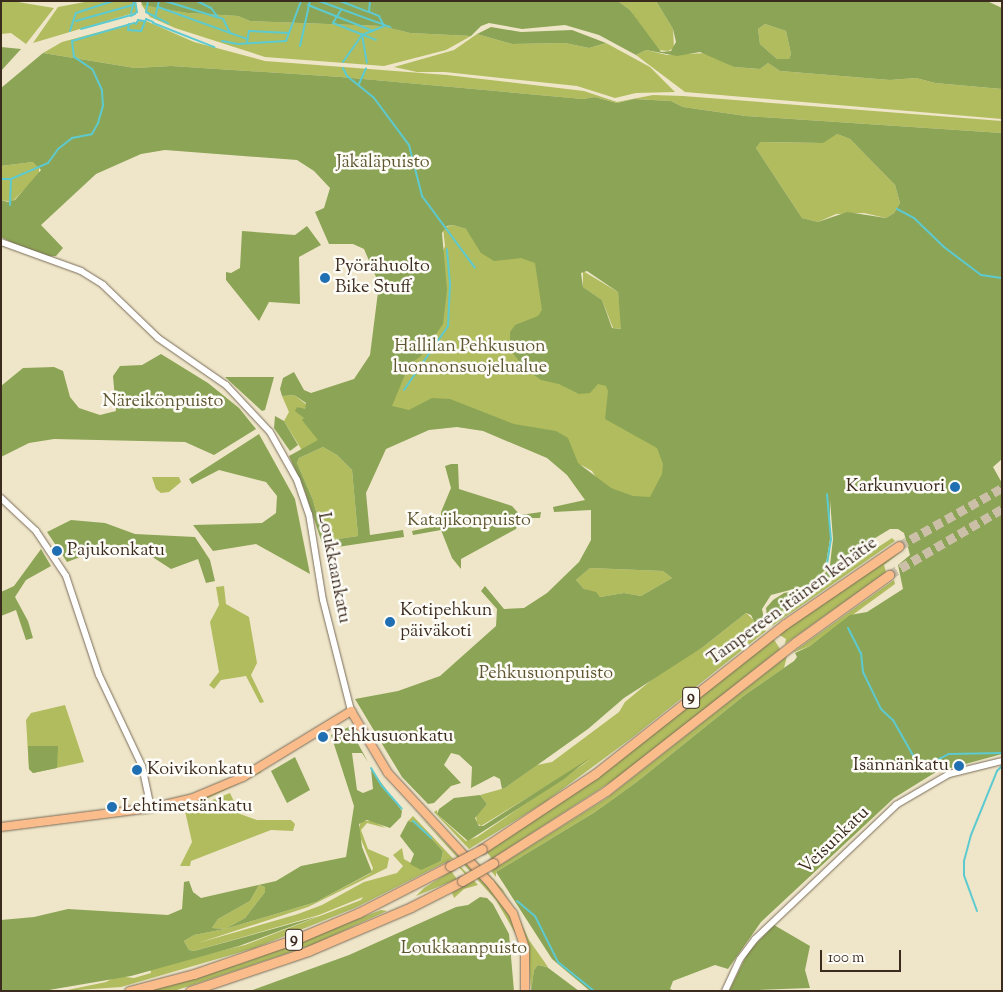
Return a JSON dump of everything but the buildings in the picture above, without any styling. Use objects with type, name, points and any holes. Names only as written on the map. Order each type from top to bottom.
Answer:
[{"type":"highway","name":"Tampereen itäinen kehätie","points":[[129,991],[194,974],[301,937],[358,913],[482,849],[595,774],[785,624],[899,546]]},
{"type":"highway","name":"Tampereen itäinen kehätie","points":[[190,991],[308,951],[410,907],[493,864],[606,791],[796,642],[888,575]]},
{"type":"main road","points":[[1,826],[151,808],[193,798],[231,783],[352,712]]},
{"type":"main road","name":"Loukkaankatu","points":[[352,712],[388,774],[490,883],[513,913],[526,948],[526,991]]},
{"type":"street","name":"Loukkaankatu","points":[[1,242],[81,271],[103,284],[158,338],[226,385],[270,432],[297,480],[309,514],[323,600],[352,712]]},
{"type":"street","points":[[1,498],[36,531],[66,576],[99,675],[142,766],[151,808]]},
{"type":"street","name":"Veisunkatu","points":[[724,991],[740,959],[755,939],[896,805],[949,774],[1002,761]]},
{"type":"green space","points":[[1,1],[54,8],[26,44],[11,33],[1,34]]},
{"type":"green space","points":[[90,1],[136,1],[137,12],[33,43],[58,7]]},
{"type":"green space","points":[[140,1],[618,1],[630,10],[661,52],[671,51],[676,42],[673,29],[656,1],[987,1],[1002,8],[1002,89],[935,83],[916,78],[890,80],[780,71],[768,63],[760,69],[734,67],[700,52],[677,56],[646,50],[636,55],[599,35],[565,25],[522,29],[489,23],[481,26],[471,36],[410,33],[381,26],[250,21],[238,16],[187,13],[143,5]],"holes":[[[765,24],[786,31],[791,54],[789,59],[777,59],[760,44],[758,29]]]},
{"type":"green space","points":[[618,1],[656,1],[673,29],[674,48],[668,51],[658,50],[630,10]]},
{"type":"green space","points":[[141,4],[187,13],[238,16],[250,21],[381,26],[410,33],[471,36],[446,50],[384,66],[265,57],[175,28],[150,17]]},
{"type":"green space","points":[[144,20],[194,42],[265,61],[447,75],[584,91],[617,102],[653,95],[683,96],[1002,121],[1002,133],[746,116],[683,107],[671,101],[634,99],[617,103],[595,97],[583,99],[341,77],[171,66],[135,68],[43,53],[62,42]]},
{"type":"green space","points":[[765,24],[786,31],[791,54],[789,59],[777,59],[760,44],[758,29]]},
{"type":"green space","points":[[491,27],[521,32],[572,30],[606,43],[589,48],[565,43],[512,44],[477,34]]},
{"type":"green space","points":[[477,34],[512,44],[565,43],[589,48],[606,43],[650,67],[675,92],[636,93],[615,98],[577,86],[445,72],[417,72],[394,67],[454,50]]},
{"type":"green space","points":[[1,47],[21,49],[1,71]]},
{"type":"green space","points":[[646,50],[667,55],[707,53],[734,67],[760,69],[768,63],[780,71],[890,80],[916,78],[935,83],[1002,89],[1002,119],[685,92],[636,55]]},
{"type":"green space","points":[[43,53],[135,68],[171,66],[341,77],[583,99],[595,97],[617,103],[634,99],[671,101],[683,107],[746,116],[1002,133],[1002,459],[993,467],[1002,483],[1002,754],[936,772],[894,798],[761,922],[728,969],[715,965],[673,981],[670,989],[675,991],[590,991],[552,959],[496,872],[595,812],[638,781],[746,694],[794,661],[797,657],[795,653],[810,646],[850,615],[867,612],[903,589],[898,565],[910,555],[904,533],[898,529],[890,529],[842,558],[836,564],[837,572],[817,587],[830,565],[833,539],[830,500],[830,539],[825,570],[809,585],[771,595],[762,609],[766,629],[756,625],[751,615],[746,613],[703,647],[624,698],[588,729],[505,788],[502,789],[500,779],[494,776],[471,788],[472,767],[459,755],[451,753],[444,765],[461,783],[451,786],[434,803],[428,804],[402,777],[355,699],[398,691],[440,676],[496,626],[497,609],[481,591],[485,586],[504,609],[524,608],[547,593],[579,562],[591,540],[591,510],[554,512],[553,507],[585,500],[567,475],[547,458],[483,431],[457,427],[429,430],[386,449],[366,493],[370,535],[403,530],[404,537],[324,549],[304,489],[289,456],[318,440],[302,420],[304,418],[295,411],[297,407],[305,409],[306,403],[294,395],[282,396],[280,389],[283,378],[294,372],[304,390],[311,393],[354,379],[370,355],[379,284],[364,249],[353,244],[329,244],[315,212],[324,208],[330,188],[314,171],[297,160],[165,150],[141,154],[96,174],[41,225],[63,248],[56,256],[45,257],[1,237],[1,200],[8,202],[15,200],[41,170],[33,162],[1,166],[1,88]],"holes":[[[837,134],[850,139],[895,185],[900,203],[894,213],[886,218],[847,212],[818,222],[802,218],[756,148],[760,142],[823,143]],[[453,225],[466,229],[481,253],[494,261],[521,258],[535,263],[542,310],[538,316],[515,325],[510,332],[510,349],[524,368],[541,380],[559,384],[579,394],[590,393],[598,384],[606,386],[608,391],[605,419],[657,448],[663,464],[662,474],[650,497],[633,496],[611,488],[578,463],[568,438],[556,431],[514,424],[450,399],[432,398],[409,410],[392,406],[409,365],[421,356],[443,324],[447,290],[442,233],[447,226]],[[587,271],[618,292],[621,329],[612,328],[602,300],[583,287],[581,273]],[[323,447],[337,455],[352,470],[358,536],[324,541],[313,500],[297,463],[299,458]],[[590,568],[663,571],[672,578],[641,596],[624,593],[600,597],[596,592],[584,589],[576,580]]]},
{"type":"green space","points":[[837,134],[850,139],[895,185],[900,203],[894,213],[886,218],[864,213],[836,214],[818,222],[802,218],[756,148],[759,142],[817,143]]},
{"type":"green space","points":[[33,162],[39,164],[39,175],[12,202],[1,200],[1,166]]},
{"type":"green space","name":"Hallilan Pehkusuon luonnonsuojelualue","points":[[453,225],[466,229],[472,236],[528,240],[602,374],[649,424],[668,471],[657,509],[600,484],[592,471],[583,466],[498,430],[404,423],[380,394],[445,246],[443,228]]},
{"type":"green space","points":[[307,226],[321,245],[299,257],[300,304],[269,302],[259,321],[226,280],[226,272],[231,273],[240,268],[242,231],[295,235]]},
{"type":"green space","points":[[583,271],[618,292],[622,329],[613,328],[602,300],[583,287]]},
{"type":"green space","name":"Näreikönpuisto","points":[[161,354],[208,383],[239,408],[256,429],[214,455],[185,442],[54,439],[29,443],[1,457],[1,386],[23,368],[54,367],[63,371],[70,397],[79,408],[100,415],[116,411],[113,376],[120,366],[142,365]]},
{"type":"green space","points":[[225,377],[274,377],[265,410],[262,411]]},
{"type":"green space","points":[[294,395],[307,405],[304,410],[297,407],[319,441],[303,452],[284,421],[289,412],[282,396]]},
{"type":"green space","points":[[275,416],[284,421],[298,445],[290,451],[274,428]]},
{"type":"green space","points":[[259,434],[295,499],[310,574],[256,544],[213,551],[193,525],[262,523],[276,513],[277,496],[266,482],[219,470],[192,484],[189,479]]},
{"type":"green space","points":[[323,447],[337,455],[352,470],[358,536],[324,541],[313,500],[297,463],[299,458]]},
{"type":"green space","name":"Katajikonpuisto","points":[[458,464],[459,489],[512,506],[520,515],[541,512],[540,518],[520,518],[516,529],[461,559],[461,569],[452,558],[441,530],[413,535],[412,531],[441,525],[441,512],[451,488],[445,466]]},
{"type":"green space","points":[[152,477],[179,477],[181,482],[169,492],[161,493],[156,489]]},
{"type":"green space","points":[[71,520],[105,523],[135,534],[195,537],[210,560],[215,581],[206,583],[198,559],[171,569],[137,547],[113,545],[67,562],[47,532]]},
{"type":"green space","points":[[892,538],[895,541],[772,626],[773,618],[810,591],[810,587],[834,576]]},
{"type":"green space","points":[[41,549],[51,566],[26,580],[15,597],[28,621],[33,638],[26,640],[16,610],[1,616],[1,592],[14,586]]},
{"type":"green space","points":[[903,550],[884,565],[886,572],[785,644],[786,639],[778,634]]},
{"type":"green space","points":[[590,568],[663,571],[672,578],[641,596],[624,593],[600,597],[584,589],[576,580]]},
{"type":"green space","points":[[894,580],[895,584],[810,646],[792,653]]},
{"type":"green space","points":[[224,586],[226,604],[249,617],[257,663],[251,675],[264,702],[260,703],[246,676],[221,680],[214,689],[209,685],[219,672],[210,622],[219,605],[216,587]]},
{"type":"green space","points":[[811,588],[773,618],[770,626],[768,625],[766,608],[773,600],[784,593]]},
{"type":"green space","points":[[746,613],[766,631],[633,737],[545,802],[469,849],[434,812],[437,810],[437,814],[466,841],[477,837],[591,759],[481,826],[477,823],[476,816],[487,804],[480,795],[505,788],[537,765],[552,762],[619,712],[625,702],[667,667],[703,647]]},
{"type":"green space","points":[[773,638],[780,649],[626,772],[492,859],[486,851],[596,779]]},
{"type":"green space","points":[[787,656],[784,668],[746,694],[638,781],[595,812],[496,872],[496,877],[491,871],[607,798]]},
{"type":"green space","points":[[65,705],[84,762],[33,773],[29,769],[26,720],[31,713]]},
{"type":"green space","points":[[349,727],[368,762],[362,753],[352,753],[357,790],[363,793],[373,789],[371,769],[402,811],[401,817],[390,828],[367,820],[359,824],[362,847],[372,872],[316,902],[225,929],[194,935],[184,941],[189,950],[194,951],[319,916],[239,946],[131,976],[43,991],[1,991],[1,920],[34,917],[68,909],[168,915],[182,909],[184,882],[189,881],[193,892],[201,898],[276,881],[301,866],[346,857],[354,806],[331,735]],"holes":[[[259,885],[265,887],[265,892],[245,918],[225,929],[212,928],[218,919],[250,901]]]},
{"type":"green space","points":[[28,746],[58,746],[57,768],[33,773],[29,769]]},
{"type":"green space","points":[[295,757],[310,790],[287,803],[271,771]]},
{"type":"green space","points":[[590,758],[564,779],[468,841],[437,814],[439,809],[454,798],[480,795],[487,804],[475,818],[479,826],[483,826]]},
{"type":"green space","points":[[259,771],[262,772],[202,801],[140,816],[211,795]]},
{"type":"green space","points":[[230,793],[240,814],[257,820],[291,820],[295,824],[293,831],[271,830],[191,861],[190,866],[180,866],[192,842],[185,811]]},
{"type":"green space","points":[[417,813],[496,895],[511,918],[518,938],[496,900]]},
{"type":"green space","points":[[432,815],[503,890],[512,905],[504,893]]},
{"type":"green space","points":[[413,816],[478,885],[464,889],[454,898],[452,893],[471,881],[452,859],[355,908],[255,948],[121,987],[63,991],[106,982],[117,976],[134,978],[151,973],[150,968],[245,945],[361,900],[363,897],[319,915],[194,951],[189,950],[184,941],[194,935],[225,929],[316,902],[371,873],[373,868],[358,832],[361,821],[373,821],[386,828],[367,823],[361,830],[368,849],[389,858],[387,868],[308,907],[198,943],[298,914],[322,905],[364,882],[397,873],[403,866],[393,855],[402,848],[404,859],[421,869],[441,861],[443,851],[417,823],[408,821]]},
{"type":"green space","points":[[408,821],[417,823],[443,851],[441,861],[421,870],[410,864],[414,854],[400,836]]},
{"type":"green space","points":[[451,871],[457,879],[416,896],[424,888]]},
{"type":"green space","points":[[259,885],[265,887],[265,892],[245,918],[225,929],[212,928],[218,919],[250,901]]},
{"type":"green space","name":"Loukkaanpuisto","points":[[480,897],[487,898],[493,904],[509,934],[514,991],[250,991],[349,955],[456,907],[468,905]]},
{"type":"green space","points":[[381,910],[387,911],[312,945],[174,991],[148,991],[246,962]]},
{"type":"green space","points":[[520,920],[529,940],[548,967],[538,965],[534,970],[531,991],[528,943]]},
{"type":"green space","points":[[774,925],[810,946],[805,970],[810,988],[729,991],[748,952]]},
{"type":"green space","points":[[538,965],[547,967],[579,991],[531,991],[534,970]]},
{"type":"waterway","points":[[70,31],[76,13],[113,1]]},
{"type":"waterway","points":[[131,13],[134,1]]},
{"type":"waterway","points":[[131,16],[137,12],[135,1]]},
{"type":"waterway","points":[[148,1],[146,12],[168,23]]},
{"type":"waterway","points":[[155,18],[159,1]]},
{"type":"waterway","points":[[165,1],[223,19],[230,33]]},
{"type":"waterway","points":[[197,1],[211,8],[217,16]]},
{"type":"waterway","points":[[222,41],[238,44],[286,41],[301,1]]},
{"type":"waterway","points":[[300,46],[310,1]]},
{"type":"waterway","points":[[319,1],[390,27]]},
{"type":"waterway","points":[[340,1],[369,12]]},
{"type":"waterway","points":[[343,62],[362,35],[384,26],[379,16],[369,12],[370,1]]},
{"type":"waterway","points":[[76,21],[133,5]]},
{"type":"waterway","points":[[308,5],[373,31]]},
{"type":"waterway","points":[[158,7],[247,39]]},
{"type":"waterway","points":[[341,10],[333,23],[376,40]]},
{"type":"waterway","points":[[81,29],[135,14]]},
{"type":"waterway","points":[[129,24],[128,30],[141,31],[146,19],[153,22]]},
{"type":"waterway","points":[[136,24],[138,20],[144,21]]},
{"type":"waterway","points":[[10,205],[11,179],[48,163],[58,149],[72,138],[92,134],[98,123],[103,106],[102,90],[92,69],[74,57],[72,41],[134,23]]},
{"type":"waterway","points":[[153,23],[214,47]]},
{"type":"waterway","points":[[247,43],[249,31],[289,33]]},
{"type":"waterway","points":[[362,35],[367,63]]},
{"type":"waterway","points":[[343,68],[347,76],[374,98],[409,145],[422,196],[475,268]]},
{"type":"waterway","points":[[359,84],[366,68]]},
{"type":"waterway","points":[[1,179],[11,179]]},
{"type":"waterway","points":[[897,209],[914,218],[944,247],[981,275],[1002,278]]},
{"type":"waterway","points":[[404,390],[448,326],[450,284],[447,249]]},
{"type":"waterway","points":[[827,494],[831,540],[827,564]]},
{"type":"waterway","points":[[848,628],[861,653],[863,672],[881,709],[893,720],[919,766],[926,766],[949,754],[1002,753]]},
{"type":"waterway","points":[[977,911],[964,875],[964,861],[971,835],[997,771],[1002,766]]},
{"type":"waterway","points":[[371,768],[382,786],[402,809]]},
{"type":"waterway","points":[[413,821],[431,838]]},
{"type":"waterway","points":[[517,901],[535,916],[558,962],[594,991]]},
{"type":"tunnel","points":[[899,546],[1002,488]]},
{"type":"tunnel","points":[[889,575],[1002,509]]},
{"type":"place","name":"Pyörähuolto Bike Stuff","points":[[325,278]]},
{"type":"place","name":"Karkunvuori","points":[[955,487]]},
{"type":"place","name":"Pajukonkatu","points":[[57,551]]},
{"type":"place","name":"Kotipehkun päiväkoti","points":[[390,622]]},
{"type":"place","name":"Pehkusuonkatu","points":[[323,737]]},
{"type":"place","name":"Isännänkatu","points":[[959,766]]},
{"type":"place","name":"Koivikonkatu","points":[[137,770]]},
{"type":"place","name":"Lehtimetsänkatu","points":[[112,807]]},
{"type":"park label","name":"Jäkäläpuisto","points":[[383,163]]},
{"type":"park label","name":"Pehkusuonpuisto","points":[[546,674]]}]
